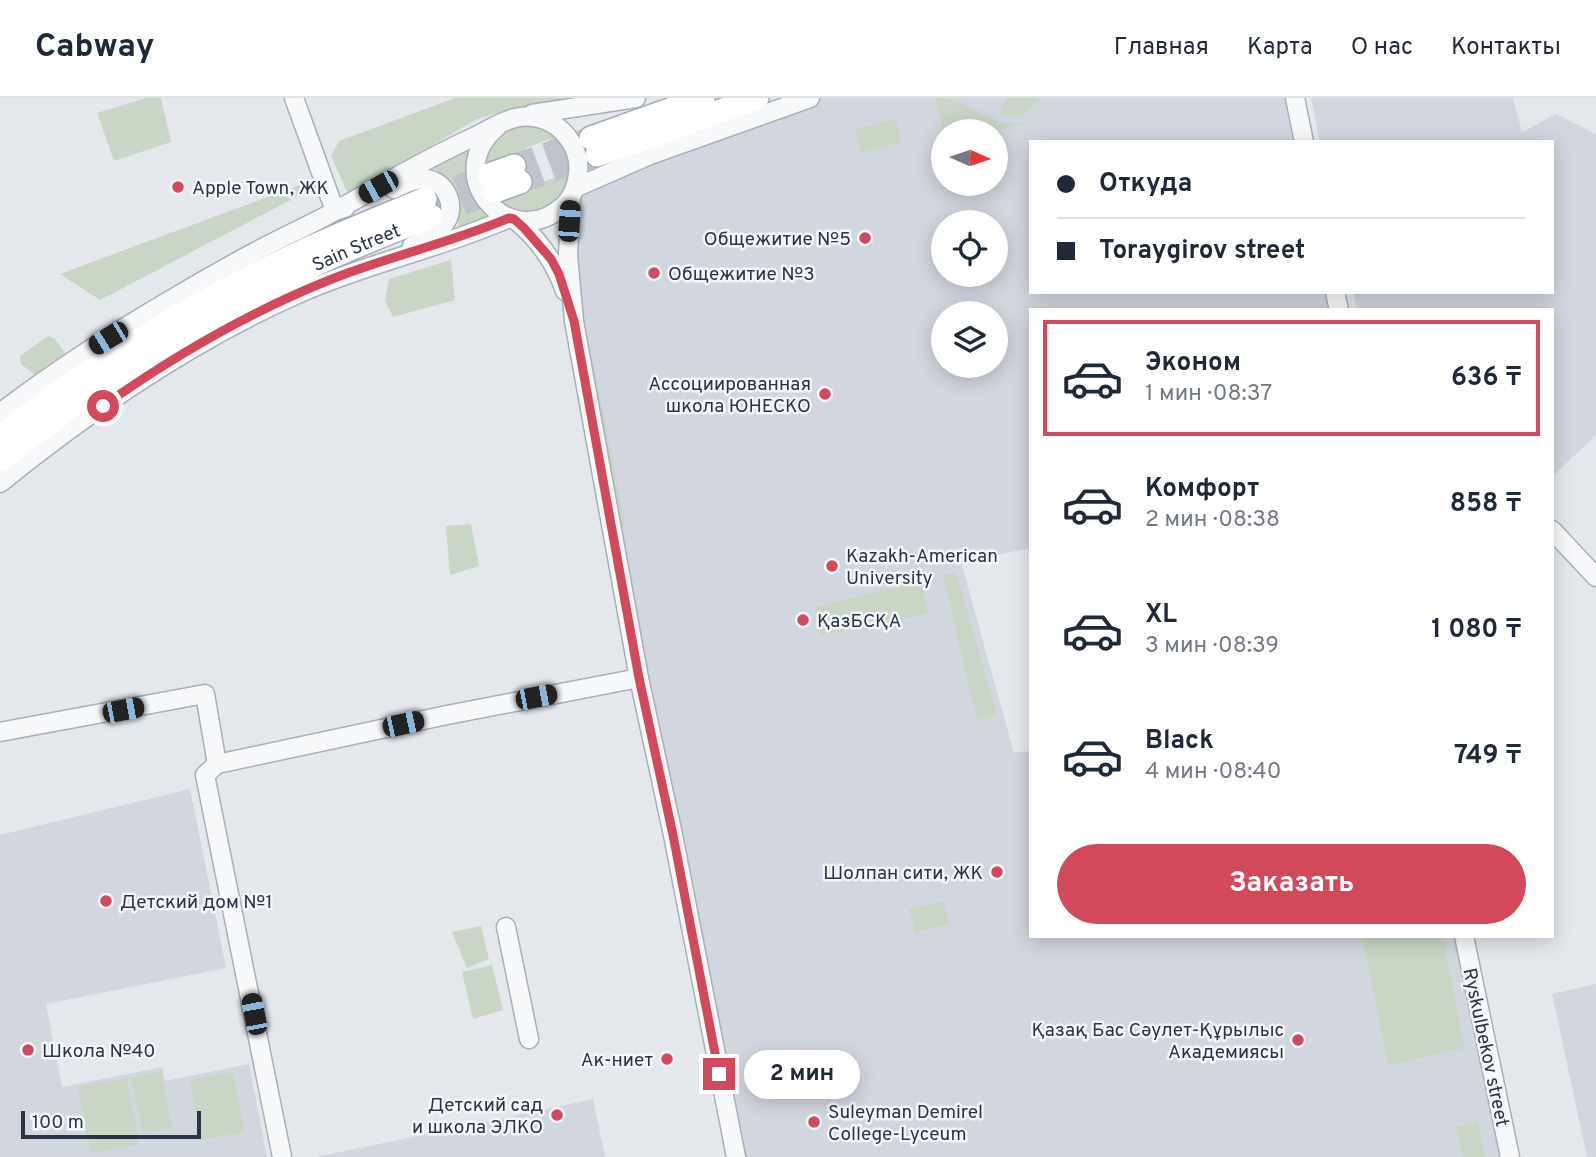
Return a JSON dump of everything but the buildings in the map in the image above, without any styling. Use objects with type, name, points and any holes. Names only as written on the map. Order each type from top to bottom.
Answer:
[{"type":"main road","points":[[703,98],[594,147],[757,98]]},
{"type":"main road","points":[[492,183],[517,174]]},
{"type":"main road","name":"Sain Street","points":[[0,437],[80,378],[189,310],[311,247],[428,208],[232,307],[159,348],[89,394],[0,460]]},
{"type":"street","points":[[294,98],[335,211]]},
{"type":"street","points":[[0,413],[86,351],[142,317],[444,150],[506,122],[555,110],[636,98]]},
{"type":"street","points":[[0,483],[49,444],[122,393],[208,340],[298,293],[339,276],[511,218],[527,221],[544,218],[559,209],[573,192],[650,155],[810,98]]},
{"type":"street","points":[[1295,98],[1304,140]]},
{"type":"street","points":[[574,321],[559,274],[551,259],[524,228],[488,203],[476,180],[475,167],[484,139],[506,122],[541,118],[565,132],[577,153],[578,177],[573,192],[568,254],[574,321],[639,678],[673,835],[736,1157]]},
{"type":"street","points":[[335,211],[411,181],[431,180],[442,186],[450,203],[451,211],[447,222],[426,238],[375,265]]},
{"type":"street","points":[[1554,532],[1596,577]]},
{"type":"street","points":[[282,1157],[205,775],[217,764],[639,678]]},
{"type":"street","points":[[0,732],[205,694],[217,764]]},
{"type":"street","points":[[506,927],[529,1039]]},
{"type":"street","name":"Ryskulbekov street","points":[[1464,938],[1510,1157]]},
{"type":"shaded area","name":"ҚазБСҚА","points":[[810,98],[1295,98],[1304,140],[1029,140],[1029,294],[1335,294],[1339,308],[1029,308],[1029,548],[961,562],[1014,753],[1029,751],[1029,938],[1464,938],[1510,1157],[736,1157],[574,321],[575,188]]},
{"type":"shaded area","points":[[1311,98],[1513,98],[1522,132],[1556,114],[1596,134],[1596,435],[1554,475],[1554,308],[1357,308],[1353,294],[1554,294],[1554,140],[1320,140]]},
{"type":"shaded area","name":"Детский дом №1","points":[[190,789],[226,968],[46,1004],[62,1087],[162,1067],[165,1081],[249,1064],[267,1157],[0,1157],[0,835]]},
{"type":"shaded area","points":[[1596,984],[1596,1157],[1587,1157],[1552,994]]},
{"type":"shaded area","name":"Детский сад и школа ЭЛКО","points":[[593,1099],[605,1157],[316,1157],[442,1131]]},
{"type":"green space","points":[[146,98],[161,98],[171,142],[114,161],[97,113]]},
{"type":"green space","points":[[455,98],[574,98],[514,108],[477,119],[348,194],[331,156],[339,141]]},
{"type":"green space","points":[[936,98],[959,103],[993,119],[940,119]]},
{"type":"green space","points":[[1007,98],[1038,98],[1027,113],[1012,117],[1000,114]]},
{"type":"green space","points":[[896,119],[901,142],[861,153],[855,130]]},
{"type":"green space","points":[[1008,122],[1030,123],[1008,128]]},
{"type":"green space","points":[[516,125],[538,126],[554,134],[564,147],[569,162],[569,177],[564,191],[555,203],[541,210],[524,212],[503,206],[483,172],[486,151],[506,129]],"holes":[[[549,139],[562,175],[540,183],[526,148]]]},
{"type":"green space","points":[[471,145],[466,166],[468,188],[478,207],[496,219],[457,231],[460,208],[457,192],[447,179],[430,165]]},
{"type":"green space","points":[[300,185],[302,194],[100,300],[60,274]]},
{"type":"green space","points":[[451,260],[455,300],[393,317],[385,301],[389,279]]},
{"type":"green space","points":[[48,336],[55,339],[65,353],[35,375],[21,364],[20,356]]},
{"type":"green space","points":[[595,370],[625,526],[617,528],[590,371]]},
{"type":"green space","points":[[471,524],[479,566],[450,575],[446,526]]},
{"type":"green space","points":[[956,573],[997,715],[977,720],[943,575]]},
{"type":"green space","points":[[920,581],[928,613],[821,635],[815,607]]},
{"type":"green space","points":[[943,901],[949,924],[915,932],[909,909]]},
{"type":"green space","points":[[481,926],[489,959],[467,968],[452,932]]},
{"type":"green space","points":[[1362,938],[1443,938],[1464,1048],[1388,1065]]},
{"type":"green space","points":[[492,965],[503,1010],[473,1019],[462,972]]},
{"type":"green space","points":[[161,1071],[172,1127],[143,1133],[131,1077]]},
{"type":"green space","points":[[233,1072],[244,1132],[201,1140],[190,1080]]},
{"type":"green space","points":[[127,1078],[139,1144],[91,1153],[78,1086]]},
{"type":"green space","points":[[1478,1122],[1485,1157],[1463,1157],[1456,1127]]},
{"type":"tunnel","points":[[514,166],[591,138]]},
{"type":"tunnel","points":[[520,182],[597,155]]},
{"type":"tunnel","points":[[425,199],[489,175]]},
{"type":"tunnel","points":[[431,216],[495,191]]},
{"type":"place","name":"Apple Town, ЖК","points":[[178,187]]},
{"type":"place","name":"Общежитие №5","points":[[865,238]]},
{"type":"place","name":"Общежитие №3","points":[[654,273]]},
{"type":"place","name":"Ассоциированная школа ЮНЕСКО","points":[[825,394]]},
{"type":"place","name":"Kazakh-American University","points":[[832,566]]},
{"type":"place","name":"ҚазБСҚА","points":[[803,620]]},
{"type":"place","name":"Шолпан сити, ЖК","points":[[997,872]]},
{"type":"place","name":"Детский дом №1","points":[[106,901]]},
{"type":"place","name":"Қазақ Бас Сәулет-Құрылыс Академиясы","points":[[1298,1040]]},
{"type":"place","name":"Школа №40","points":[[28,1050]]},
{"type":"place","name":"Ак-ниет","points":[[667,1059]]},
{"type":"place","name":"Детский сад и школа ЭЛКО","points":[[557,1115]]},
{"type":"place","name":"Suleyman Demirel College-Lyceum","points":[[814,1122]]},
{"type":"route","points":[[103,406],[208,340],[298,293],[339,276],[434,246],[509,218],[524,228],[551,259],[559,274],[574,321],[639,678],[673,835],[719,1074]]}]
